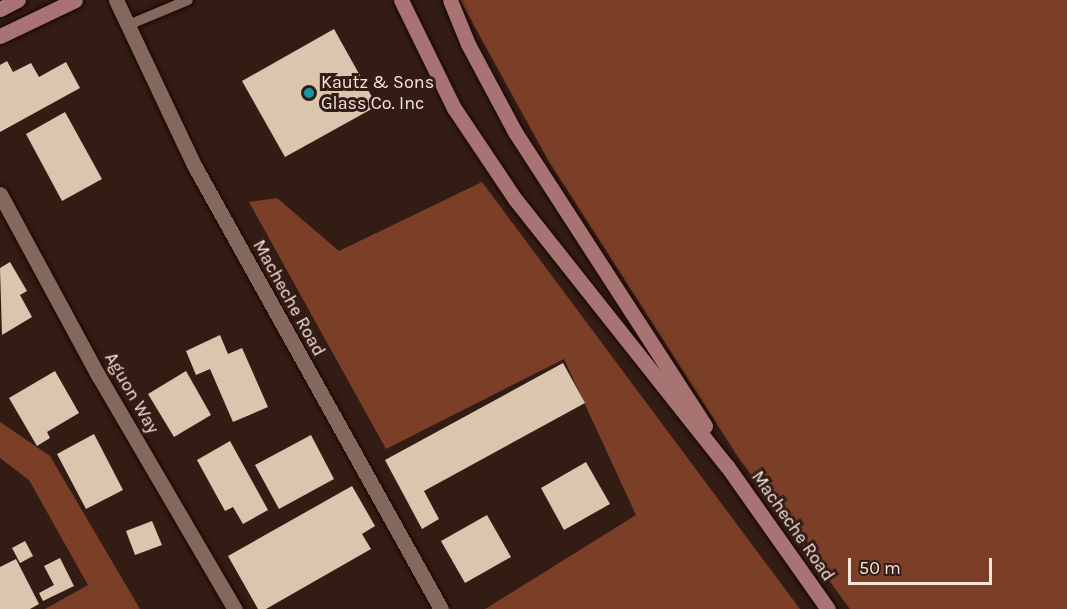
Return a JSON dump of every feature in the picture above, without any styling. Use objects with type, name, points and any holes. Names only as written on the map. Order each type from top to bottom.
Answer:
[{"type":"main road","points":[[0,9],[18,0]]},
{"type":"main road","points":[[0,36],[75,0]]},
{"type":"main road","name":"Macheche Road","points":[[401,0],[454,108],[496,172],[727,466],[828,609]]},
{"type":"main road","name":"Macheche Road","points":[[450,0],[468,44],[515,132],[679,382],[727,466]]},
{"type":"street","name":"Macheche Road","points":[[116,0],[126,26],[194,165],[441,609]]},
{"type":"street","name":"Aguon Way","points":[[0,194],[98,375],[235,609]]},
{"type":"lane","points":[[126,26],[189,0]]},
{"type":"shaded area","points":[[460,0],[1067,0],[1067,609],[850,609],[738,457],[548,160]]},
{"type":"shaded area","points":[[482,182],[800,609],[485,609],[636,515],[564,359],[386,449],[249,202],[277,198],[339,251]]},
{"type":"shaded area","points":[[0,422],[50,456],[140,609],[45,609],[88,585],[29,480],[0,458]]},
{"type":"building","name":"Kautz & Sons Glass Co. Inc","points":[[334,29],[377,106],[285,157],[242,81]]},
{"type":"building","points":[[7,61],[13,72],[31,63],[39,77],[66,62],[80,88],[0,132],[0,65]]},
{"type":"building","points":[[65,112],[102,179],[62,201],[26,134]]},
{"type":"building","points":[[10,262],[27,291],[20,295],[32,317],[2,335],[0,268]]},
{"type":"building","points":[[220,335],[228,354],[242,348],[268,407],[233,422],[210,369],[196,375],[186,351]]},
{"type":"building","points":[[563,363],[585,403],[424,491],[439,519],[422,529],[385,460]]},
{"type":"building","points":[[55,371],[79,413],[47,432],[50,438],[37,446],[9,398]]},
{"type":"building","points":[[186,371],[211,415],[174,437],[148,394]]},
{"type":"building","points":[[94,434],[123,490],[86,509],[57,454]]},
{"type":"building","points":[[311,435],[334,479],[279,509],[255,465]]},
{"type":"building","points":[[230,441],[268,510],[243,524],[233,507],[225,511],[197,460]]},
{"type":"building","points":[[586,462],[610,504],[564,530],[541,488]]},
{"type":"building","points":[[352,486],[375,526],[362,534],[371,549],[266,609],[258,609],[228,556]]},
{"type":"building","points":[[487,515],[511,557],[465,583],[441,541]]},
{"type":"building","points":[[152,521],[162,545],[135,555],[126,531]]},
{"type":"building","points":[[25,541],[33,556],[20,563],[12,548]]},
{"type":"building","points":[[60,558],[74,586],[43,601],[39,593],[54,585],[44,566]]},
{"type":"building","points":[[16,559],[39,604],[30,609],[0,609],[0,567]]},
{"type":"place","name":"Kautz & Sons Glass Co. Inc","points":[[309,93]]}]
